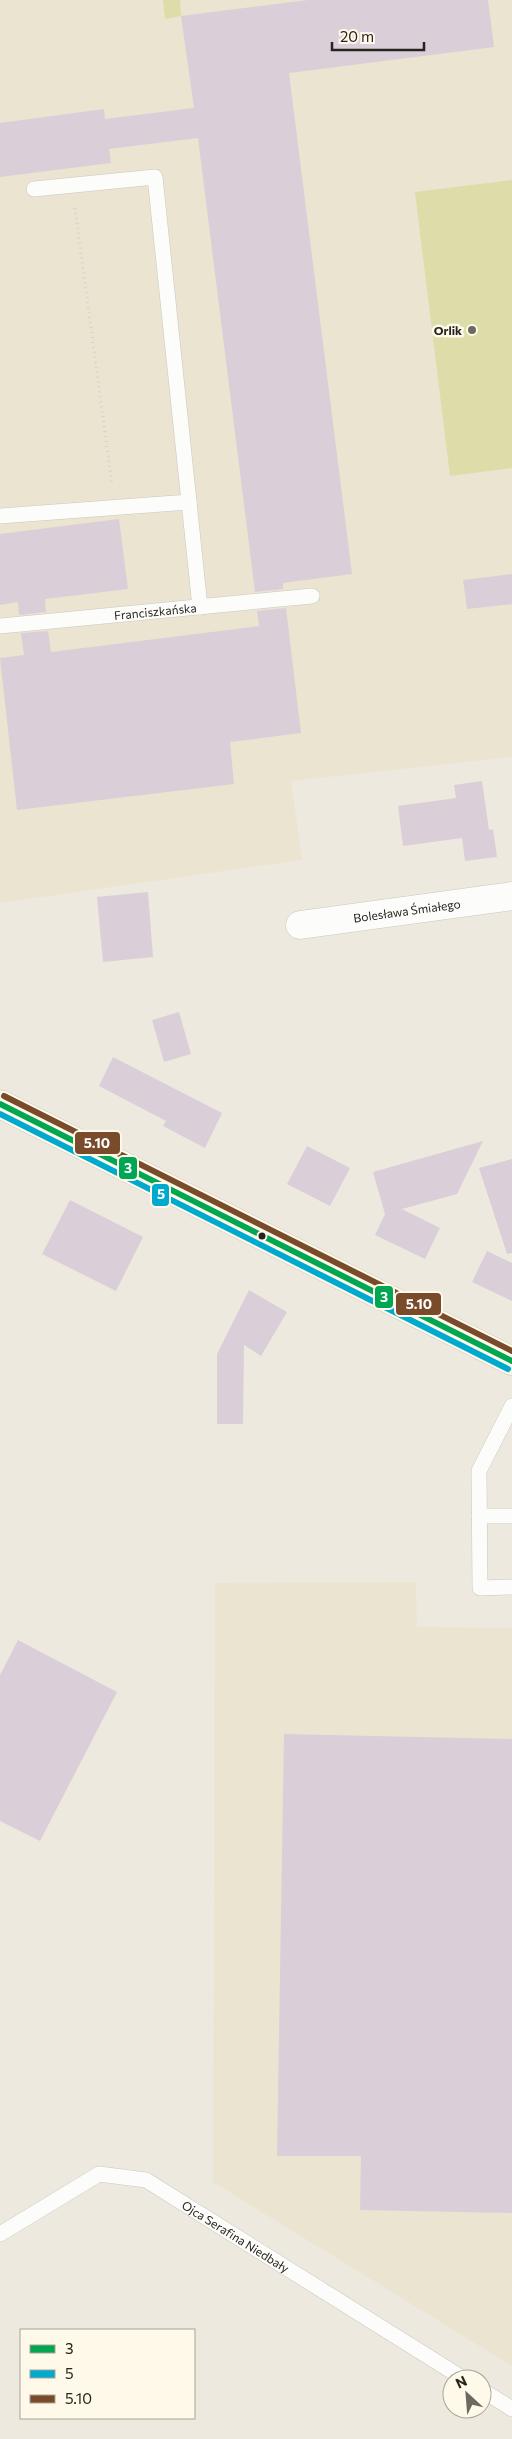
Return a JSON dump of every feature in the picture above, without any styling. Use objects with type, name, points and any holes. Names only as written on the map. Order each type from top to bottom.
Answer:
[{"type":"main road","points":[[0,1104],[512,1361]]},
{"type":"street","name":"Bolesława Śmiałego","points":[[300,925],[512,896]]},
{"type":"lane","points":[[34,189],[155,177],[200,607]]},
{"type":"lane","points":[[0,516],[190,502]]},
{"type":"lane","name":"Franciszkańska","points":[[0,626],[312,596]]},
{"type":"lane","points":[[512,1406],[479,1471],[480,1588],[512,1588]]},
{"type":"lane","points":[[480,1516],[512,1516]]},
{"type":"lane","name":"Ojca Serafina Niedbały","points":[[0,2234],[99,2174],[146,2180],[448,2369]]},
{"type":"lane","points":[[492,2396],[512,2409]]},
{"type":"path","points":[[72,185],[115,507]]},
{"type":"shaded area","points":[[0,0],[512,0],[512,757],[291,781],[302,860],[0,903]]},
{"type":"shaded area","points":[[416,1582],[417,1627],[512,1628],[512,2366],[213,2182],[215,1583]]},
{"type":"green space","points":[[163,0],[180,0],[181,16],[165,19]]},
{"type":"green space","name":"Orlik","points":[[512,180],[512,468],[450,476],[415,192]]},
{"type":"building","points":[[308,0],[488,0],[494,47],[289,73],[352,574],[283,583],[283,589],[255,592],[198,138],[109,149],[111,163],[0,177],[0,123],[104,109],[105,119],[194,108],[181,16]]},
{"type":"building","points":[[119,519],[128,589],[45,599],[46,612],[19,615],[18,602],[0,605],[0,534]]},
{"type":"building","points":[[512,574],[512,604],[467,609],[463,580]]},
{"type":"building","points":[[286,608],[301,733],[230,742],[234,784],[17,810],[0,658],[24,655],[21,633],[48,631],[51,652],[259,626],[257,611]]},
{"type":"building","points":[[482,781],[489,830],[493,829],[497,857],[465,861],[462,838],[403,846],[398,806],[456,798],[454,785]]},
{"type":"building","points":[[148,892],[153,957],[103,962],[97,897]]},
{"type":"building","points":[[179,1012],[191,1054],[164,1062],[152,1020]]},
{"type":"building","points":[[113,1057],[222,1113],[205,1148],[163,1126],[166,1121],[99,1086]]},
{"type":"building","points":[[483,1141],[457,1194],[402,1209],[440,1228],[425,1259],[375,1235],[385,1214],[373,1172]]},
{"type":"building","points":[[307,1146],[350,1168],[330,1206],[287,1184]]},
{"type":"building","points":[[512,1159],[512,1253],[507,1254],[479,1168]]},
{"type":"building","points":[[70,1200],[143,1237],[116,1291],[42,1254]]},
{"type":"building","points":[[487,1251],[512,1263],[512,1301],[472,1282]]},
{"type":"building","points":[[249,1290],[287,1312],[261,1356],[244,1345],[243,1424],[217,1424],[217,1354]]},
{"type":"building","points":[[18,1640],[117,1692],[40,1841],[0,1821],[0,1675]]},
{"type":"building","points":[[284,1734],[512,1739],[512,2213],[360,2210],[361,2156],[277,2156]]},
{"type":"transit line","name":"5.10","points":[[4,1096],[512,1351]]},
{"type":"transit line","name":"3","points":[[0,1104],[512,1361]]},
{"type":"transit line","name":"5","points":[[0,1114],[508,1369]]},
{"type":"place","name":"Orlik","points":[[472,330]]}]
